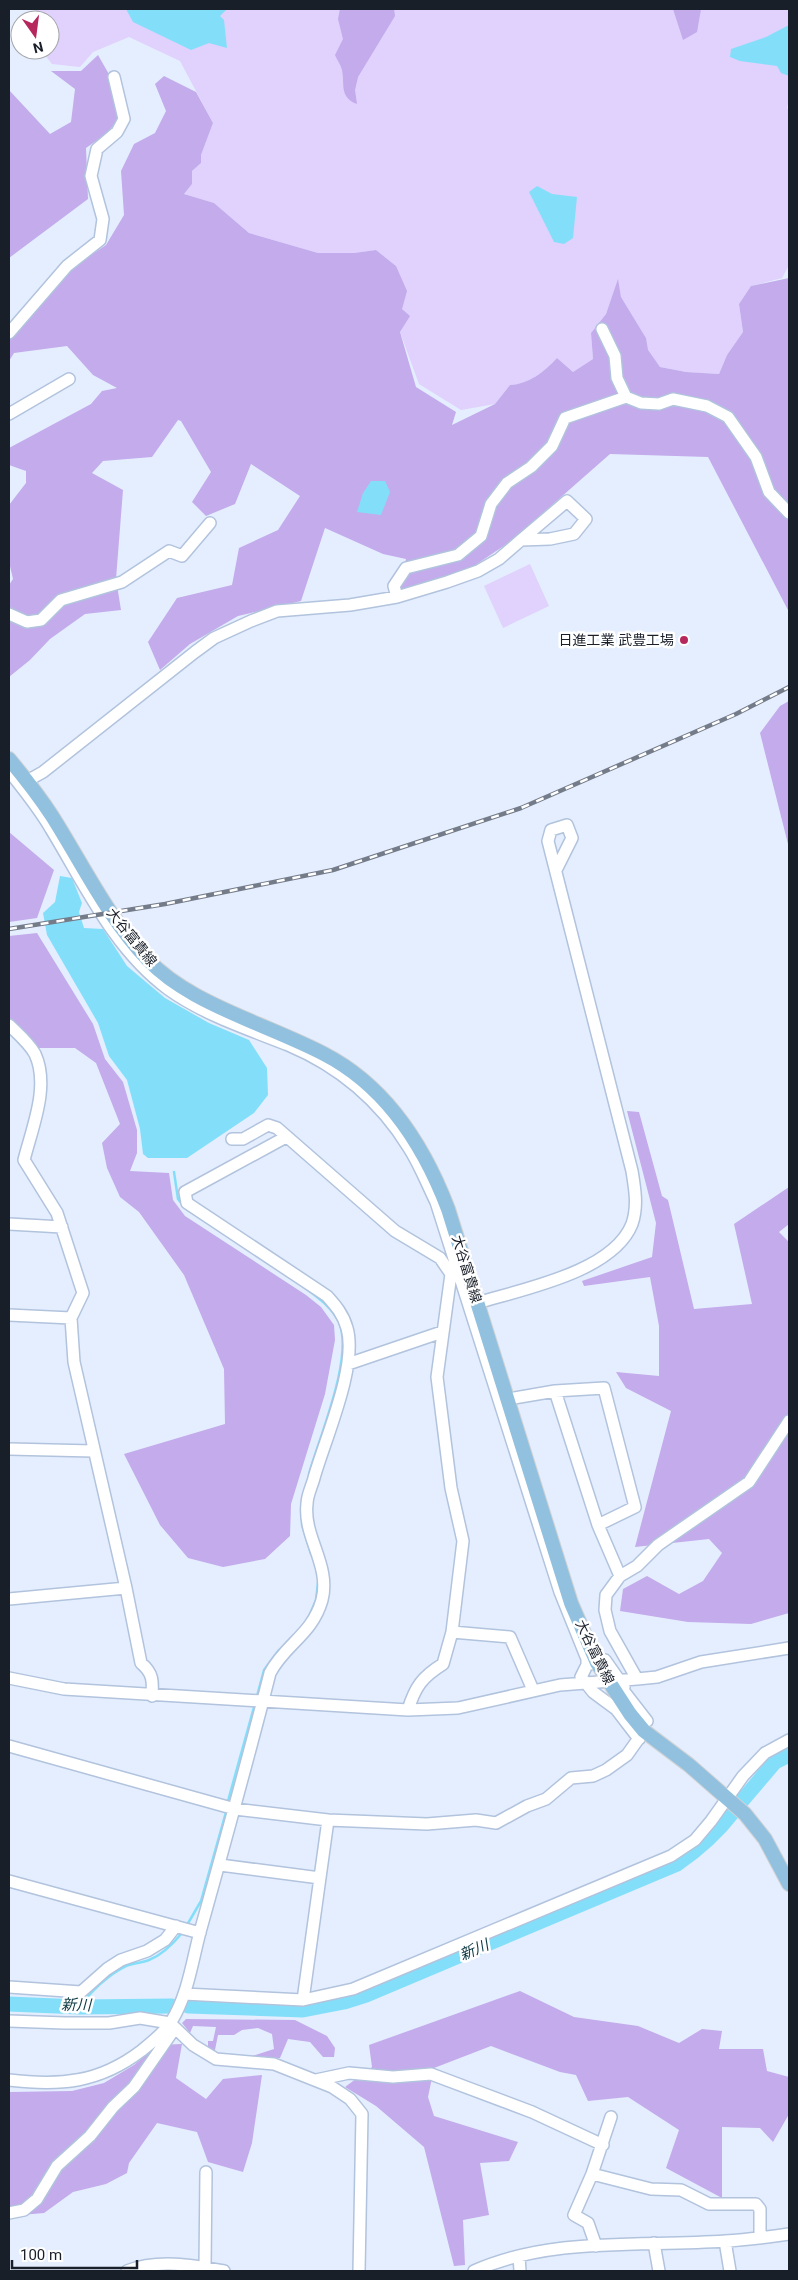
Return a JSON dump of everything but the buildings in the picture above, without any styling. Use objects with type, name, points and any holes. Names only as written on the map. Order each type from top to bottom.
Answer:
[{"type":"main road","name":"大谷富貴線","points":[[9,759],[51,814],[110,914],[148,960],[181,986],[228,1012],[324,1054],[353,1072],[378,1094],[404,1123],[425,1156],[437,1181],[592,1664],[613,1680],[618,1699],[644,1730],[689,1765],[745,1814],[766,1839],[789,1884]]},
{"type":"street","points":[[9,333],[67,266],[100,240],[103,219],[91,176],[97,149],[117,132],[124,119],[114,77]]},
{"type":"street","points":[[602,329],[615,356],[617,378],[626,397]]},
{"type":"street","points":[[9,414],[69,379]]},
{"type":"street","points":[[397,597],[394,586],[406,568],[458,555],[482,536],[491,504],[507,483],[531,466],[552,446],[565,418],[626,397],[641,403],[659,404],[673,399],[707,406],[728,417],[756,457],[769,492],[789,513]]},
{"type":"street","points":[[27,781],[43,772],[195,652],[221,635],[250,620],[277,612],[350,605],[397,597],[478,571],[499,559],[521,540],[567,501],[586,519],[574,534],[550,539],[521,540]]},
{"type":"street","points":[[9,614],[27,622],[41,620],[61,600],[122,582],[169,551],[182,556],[210,522]]},
{"type":"street","points":[[9,771],[50,827],[96,905],[136,960],[169,989],[210,1013],[321,1061],[356,1085],[388,1118],[410,1149],[436,1202],[560,1592],[587,1659],[592,1664],[581,1677],[590,1687],[618,1699]]},
{"type":"street","points":[[477,1302],[579,1271],[604,1258],[620,1245],[632,1223],[636,1198],[632,1171],[556,870]]},
{"type":"street","points":[[9,1025],[34,1052],[40,1069],[40,1093],[24,1160],[57,1213],[83,1293],[71,1318],[74,1362],[126,1588],[141,1663],[150,1671],[153,1680],[152,1696]]},
{"type":"street","points":[[232,1139],[243,1139],[268,1125],[277,1128],[395,1231],[440,1258],[451,1274],[437,1377],[451,1488],[463,1541],[452,1632],[443,1664],[428,1673],[414,1691],[408,1710]]},
{"type":"street","points":[[9,2213],[24,2210],[37,2199],[57,2166],[90,2136],[113,2106],[134,2087],[173,2026],[184,1994],[220,1865],[270,1673],[277,1660],[297,1642],[312,1624],[322,1601],[324,1574],[308,1523],[307,1504],[340,1398],[348,1364],[348,1330],[341,1311],[328,1296],[188,1203],[185,1192],[286,1137]]},
{"type":"street","points":[[9,1224],[62,1227]]},
{"type":"street","points":[[9,1315],[71,1318]]},
{"type":"street","points":[[348,1364],[442,1332]]},
{"type":"street","points":[[508,1399],[555,1391],[604,1388],[635,1507],[598,1526]]},
{"type":"street","points":[[555,1391],[598,1526],[620,1576]]},
{"type":"street","points":[[637,1679],[610,1631],[605,1610],[606,1595],[620,1576],[637,1566],[658,1545],[749,1482],[789,1422]]},
{"type":"street","points":[[9,1449],[94,1451]]},
{"type":"street","points":[[9,1599],[126,1588]]},
{"type":"street","points":[[452,1632],[510,1636],[533,1690]]},
{"type":"street","points":[[577,1690],[613,1680],[657,1676],[701,1662],[789,1648]]},
{"type":"street","points":[[9,1678],[64,1689],[152,1696],[263,1700],[408,1710],[476,1705],[533,1690],[590,1687]]},
{"type":"street","points":[[9,1746],[235,1809],[328,1820],[427,1824],[476,1820],[496,1823],[527,1806],[546,1799],[571,1778],[593,1776],[606,1770],[627,1754],[644,1730]]},
{"type":"street","points":[[184,1994],[303,2000],[354,1989],[671,1856],[695,1840],[743,1776],[765,1753],[789,1740]]},
{"type":"street","points":[[303,2000],[328,1820]]},
{"type":"street","points":[[220,1865],[320,1878]]},
{"type":"street","points":[[9,1881],[200,1932]]},
{"type":"street","points":[[9,1987],[81,1992],[107,1969],[121,1960],[147,1951],[165,1940],[176,1926]]},
{"type":"street","points":[[9,2021],[65,2024],[109,2022],[140,2018],[173,2026],[193,2045],[216,2059],[274,2064],[332,2087],[350,2099],[362,2114],[359,2271]]},
{"type":"street","points":[[9,2080],[42,2084],[70,2082],[94,2077],[131,2058],[173,2026]]},
{"type":"street","points":[[316,2080],[349,2072],[393,2077],[431,2074],[532,2112],[603,2145]]},
{"type":"street","points":[[596,2246],[588,2223],[574,2215],[603,2145],[611,2117]]},
{"type":"street","points":[[205,2267],[206,2172]]},
{"type":"street","points":[[592,2174],[651,2189],[681,2190],[709,2204],[756,2204],[760,2210],[760,2238]]},
{"type":"street","points":[[474,2271],[519,2256],[559,2249],[654,2243],[725,2242],[789,2234]]},
{"type":"street","points":[[725,2242],[730,2271]]},
{"type":"street","points":[[654,2243],[659,2271]]},
{"type":"street","points":[[519,2256],[520,2271]]},
{"type":"street","points":[[127,2271],[161,2264],[205,2267],[224,2271]]},
{"type":"shaded area","points":[[33,9],[789,9],[789,98],[787,108],[789,110],[789,265],[782,278],[751,286],[739,304],[743,332],[727,355],[719,374],[686,372],[660,367],[647,350],[646,338],[621,297],[618,281],[606,314],[591,333],[593,359],[573,372],[557,358],[530,380],[510,385],[495,404],[461,410],[419,384],[400,332],[409,316],[402,309],[396,266],[376,250],[354,253],[318,253],[249,233],[214,203],[184,194],[192,184],[192,171],[201,163],[201,155],[213,123],[180,61],[129,37],[93,52],[80,67],[52,64],[49,60],[60,60],[60,10]]},
{"type":"shaded area","points":[[340,9],[394,9],[395,16],[358,77],[355,90],[357,104],[347,98],[345,94],[341,66],[335,55],[343,39],[338,19]]},
{"type":"shaded area","points":[[673,9],[701,9],[697,32],[683,40]]},
{"type":"shaded area","points":[[98,55],[110,76],[119,119],[106,134],[86,148],[88,199],[9,258],[9,90],[50,134],[71,122],[75,89],[51,71],[81,71]]},
{"type":"shaded area","points":[[164,76],[196,92],[213,123],[201,155],[201,163],[192,171],[192,184],[184,194],[214,203],[249,233],[318,253],[354,253],[376,250],[396,266],[407,291],[402,309],[410,316],[400,332],[416,387],[456,412],[452,425],[495,404],[510,385],[530,380],[557,358],[573,372],[593,359],[591,333],[606,314],[618,279],[621,297],[646,338],[648,350],[660,367],[686,372],[719,374],[727,355],[743,332],[739,304],[751,286],[789,278],[789,612],[708,457],[610,454],[511,541],[471,568],[398,591],[406,559],[383,554],[325,528],[301,601],[238,616],[190,644],[160,670],[148,642],[177,598],[232,585],[239,548],[278,530],[300,496],[251,464],[235,504],[206,516],[192,502],[211,472],[181,421],[178,420],[152,457],[103,461],[92,473],[123,490],[116,579],[121,610],[85,614],[50,639],[30,660],[9,677],[9,585],[13,579],[9,562],[9,505],[26,483],[26,471],[9,465],[9,448],[91,404],[102,391],[117,388],[93,375],[67,346],[14,353],[9,361],[9,339],[70,269],[106,245],[124,215],[121,171],[134,144],[155,133],[166,111],[155,84]]},
{"type":"shaded area","points":[[530,564],[549,606],[503,628],[484,586]]},
{"type":"shaded area","points":[[789,701],[789,848],[760,733],[780,706]]},
{"type":"shaded area","points":[[9,832],[54,870],[37,918],[9,922]]},
{"type":"shaded area","points":[[37,933],[93,1024],[105,1059],[123,1082],[137,1130],[137,1153],[130,1171],[169,1173],[173,1200],[185,1216],[306,1295],[321,1307],[334,1325],[335,1340],[325,1394],[291,1504],[290,1536],[265,1559],[223,1567],[188,1558],[160,1525],[124,1454],[225,1424],[224,1369],[184,1275],[139,1212],[120,1197],[107,1168],[102,1143],[120,1124],[96,1063],[75,1048],[38,1048],[9,1019],[9,936]]},
{"type":"shaded area","points":[[627,1111],[639,1112],[662,1196],[668,1200],[694,1309],[752,1304],[734,1224],[789,1187],[789,1224],[779,1232],[789,1242],[789,1613],[751,1624],[688,1622],[620,1611],[623,1589],[647,1576],[679,1594],[703,1581],[722,1553],[709,1539],[635,1547],[671,1411],[626,1388],[616,1372],[659,1376],[659,1326],[650,1277],[584,1286],[582,1281],[652,1257],[656,1223]]},
{"type":"shaded area","points":[[520,1991],[574,2017],[638,2026],[679,2043],[702,2029],[722,2031],[719,2049],[763,2049],[767,2071],[789,2077],[789,2114],[773,2142],[760,2128],[722,2127],[722,2198],[666,2168],[679,2130],[628,2097],[588,2101],[576,2075],[560,2072],[491,2046],[434,2068],[428,2097],[434,2116],[518,2142],[509,2161],[480,2163],[489,2215],[463,2220],[465,2265],[454,2266],[424,2147],[376,2106],[345,2087],[372,2067],[369,2045]]},
{"type":"shaded area","points":[[186,2019],[295,2020],[327,2036],[335,2048],[334,2057],[323,2057],[310,2042],[288,2039],[280,2058],[249,2057],[274,2049],[272,2034],[258,2028],[242,2030],[234,2035],[218,2035],[215,2050],[208,2049],[208,2041],[213,2041],[216,2027],[193,2026],[190,2033],[182,2023]]},
{"type":"shaded area","points":[[182,2044],[176,2078],[206,2099],[223,2079],[262,2075],[252,2143],[243,2172],[208,2162],[197,2132],[157,2123],[129,2163],[127,2173],[106,2184],[73,2192],[44,2213],[9,2216],[9,2092],[72,2091],[104,2083],[134,2065],[158,2045]]},
{"type":"water","points":[[126,9],[227,9],[220,16],[224,20],[227,48],[209,43],[191,50],[133,22]]},
{"type":"water","points":[[789,25],[789,76],[781,73],[777,66],[740,61],[730,57],[731,49],[766,37]]},
{"type":"water","points":[[537,186],[552,194],[577,197],[573,238],[564,244],[554,242],[529,192]]},
{"type":"water","points":[[371,481],[385,481],[390,492],[381,515],[357,512],[363,493]]},
{"type":"water","points":[[60,876],[72,878],[82,903],[79,912],[84,928],[103,929],[127,966],[165,998],[209,1023],[249,1040],[267,1068],[268,1095],[254,1113],[187,1158],[148,1158],[143,1154],[140,1129],[127,1080],[109,1056],[98,1023],[47,935],[43,913],[55,902]]},
{"type":"waterway","points":[[174,1172],[178,1199],[182,1204]]},
{"type":"waterway","points":[[188,1210],[206,1222]]},
{"type":"waterway","points":[[304,1287],[332,1311],[339,1322],[342,1337],[339,1376],[309,1474]]},
{"type":"waterway","points":[[302,1501],[302,1525],[311,1554]]},
{"type":"waterway","points":[[310,1614],[316,1600],[318,1583]]},
{"type":"waterway","points":[[257,1696],[264,1670],[279,1650]]},
{"type":"waterway","points":[[228,1801],[254,1707]]},
{"type":"waterway","name":"新川","points":[[741,1802],[775,1762],[789,1755]]},
{"type":"waterway","points":[[187,1925],[201,1901],[226,1812]]},
{"type":"waterway","name":"新川","points":[[188,2006],[303,2010],[344,2002],[366,1995],[677,1864],[693,1853],[721,1827],[733,1812]]},
{"type":"waterway","points":[[80,2007],[94,1990],[113,1974],[126,1966],[154,1958],[171,1945],[182,1933]]},
{"type":"waterway","name":"新川","points":[[9,2004],[80,2007],[172,2006]]},
{"type":"railway","points":[[9,929],[165,904],[333,870],[521,808],[736,714],[789,687]]},
{"type":"place","name":"日進工業 武豊工場","points":[[684,640]]}]
